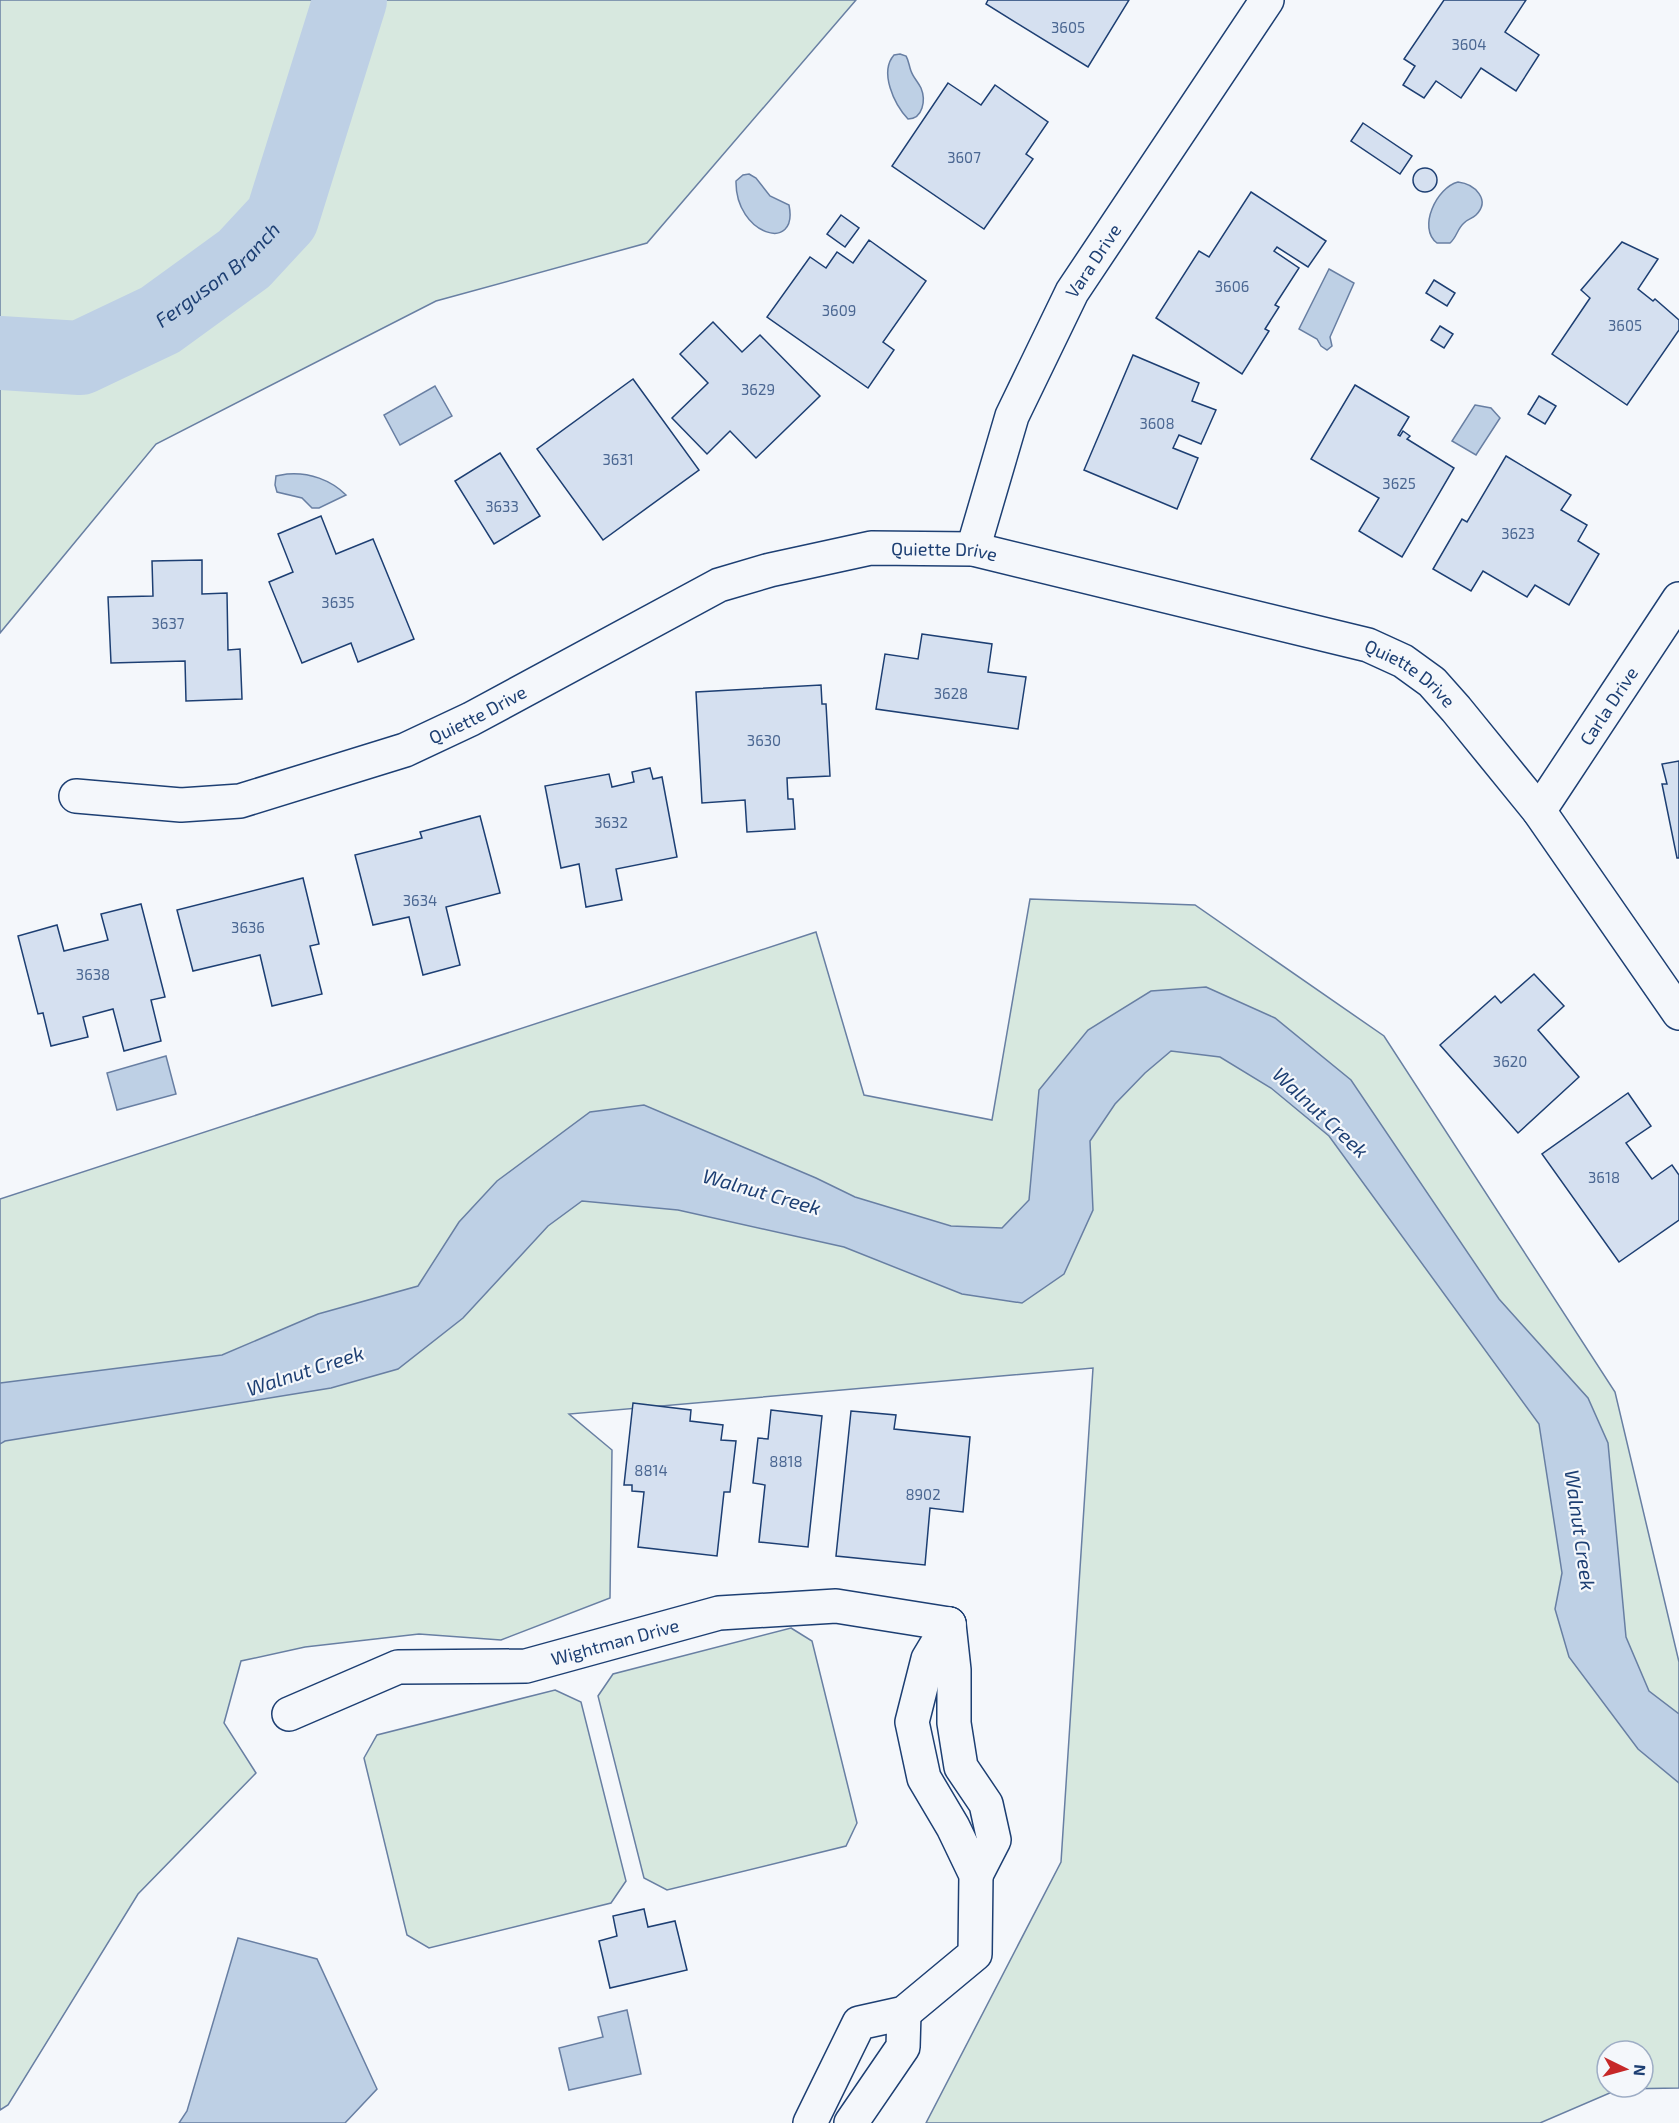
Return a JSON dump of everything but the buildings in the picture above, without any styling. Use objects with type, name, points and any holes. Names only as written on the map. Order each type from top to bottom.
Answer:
[{"type":"street","name":"Vara Drive","points":[[973,549],[1012,416],[1072,292],[1267,0]]},
{"type":"street","name":"Quiette Drive","points":[[76,796],[181,805],[240,801],[405,750],[471,718],[719,585],[770,570],[871,548],[973,549],[1368,645],[1403,661],[1432,682],[1539,812],[1679,1013]]},
{"type":"street","name":"Carla Drive","points":[[1539,812],[1679,600]]},
{"type":"street","name":"Wightman Drive","points":[[289,1714],[398,1666],[526,1666],[719,1613],[836,1606],[949,1624],[954,1670],[954,1723],[961,1767],[986,1804],[994,1840],[976,1875],[975,1954],[904,2013]]},
{"type":"street","points":[[810,2123],[859,2022],[904,2013],[903,2047],[851,2123]]},
{"type":"shaded area","points":[[0,0],[856,0],[647,243],[436,301],[156,444],[0,633]]},
{"type":"shaded area","points":[[1030,899],[1195,905],[1384,1036],[1615,1392],[1679,1662],[1679,2088],[1655,2088],[1655,2039],[1595,2039],[1596,2099],[1540,2123],[926,2123],[1061,1862],[1093,1368],[569,1414],[612,1450],[610,1598],[501,1640],[419,1634],[305,1647],[241,1661],[224,1723],[256,1773],[138,1894],[8,2105],[0,2110],[0,1199],[816,932],[864,1095],[992,1120]]},
{"type":"shaded area","points":[[791,1628],[812,1641],[857,1823],[846,1846],[667,1890],[644,1878],[598,1696],[613,1674]]},
{"type":"shaded area","points":[[555,1690],[581,1702],[626,1881],[611,1903],[429,1948],[407,1935],[364,1758],[377,1735]]},
{"type":"water","points":[[894,55],[906,56],[921,88],[923,98],[920,112],[917,116],[908,119],[893,97],[888,79],[890,62]]},
{"type":"water","points":[[749,174],[756,178],[770,196],[789,205],[790,220],[785,230],[776,233],[766,232],[755,225],[745,214],[738,200],[736,181],[743,175]]},
{"type":"water","points":[[1458,182],[1475,189],[1482,204],[1474,216],[1462,225],[1450,243],[1437,243],[1431,236],[1429,228],[1432,209],[1443,192],[1450,185]]},
{"type":"water","points":[[1329,269],[1354,283],[1330,337],[1332,346],[1327,350],[1317,339],[1299,329]]},
{"type":"water","points":[[435,386],[452,416],[400,445],[384,415]]},
{"type":"water","points":[[1475,405],[1491,408],[1500,418],[1476,455],[1452,441]]},
{"type":"water","points":[[303,474],[319,478],[334,485],[346,495],[319,508],[312,508],[302,498],[277,492],[276,476]]},
{"type":"water","name":"Walnut Creek","points":[[1206,987],[1275,1018],[1351,1080],[1499,1299],[1588,1398],[1608,1443],[1626,1637],[1649,1691],[1679,1714],[1679,1783],[1638,1749],[1569,1657],[1555,1609],[1562,1573],[1539,1424],[1329,1136],[1271,1088],[1220,1057],[1171,1051],[1145,1073],[1115,1104],[1090,1141],[1093,1210],[1064,1274],[1022,1303],[962,1294],[844,1247],[678,1210],[582,1201],[548,1226],[463,1318],[398,1369],[331,1388],[5,1441],[0,1444],[0,1383],[222,1355],[318,1314],[418,1286],[459,1222],[497,1181],[590,1112],[644,1105],[816,1178],[855,1197],[951,1226],[1002,1228],[1029,1200],[1039,1090],[1088,1030],[1151,991]]},
{"type":"water","points":[[166,1056],[176,1094],[117,1110],[107,1073]]},
{"type":"water","points":[[238,1938],[317,1959],[377,2089],[345,2123],[179,2123],[187,2111]]},
{"type":"water","points":[[627,2010],[641,2074],[569,2090],[559,2048],[603,2037],[598,2017]]},
{"type":"waterway","name":"Ferguson Branch","points":[[0,353],[80,358],[160,320],[244,259],[282,218],[350,0]]}]
